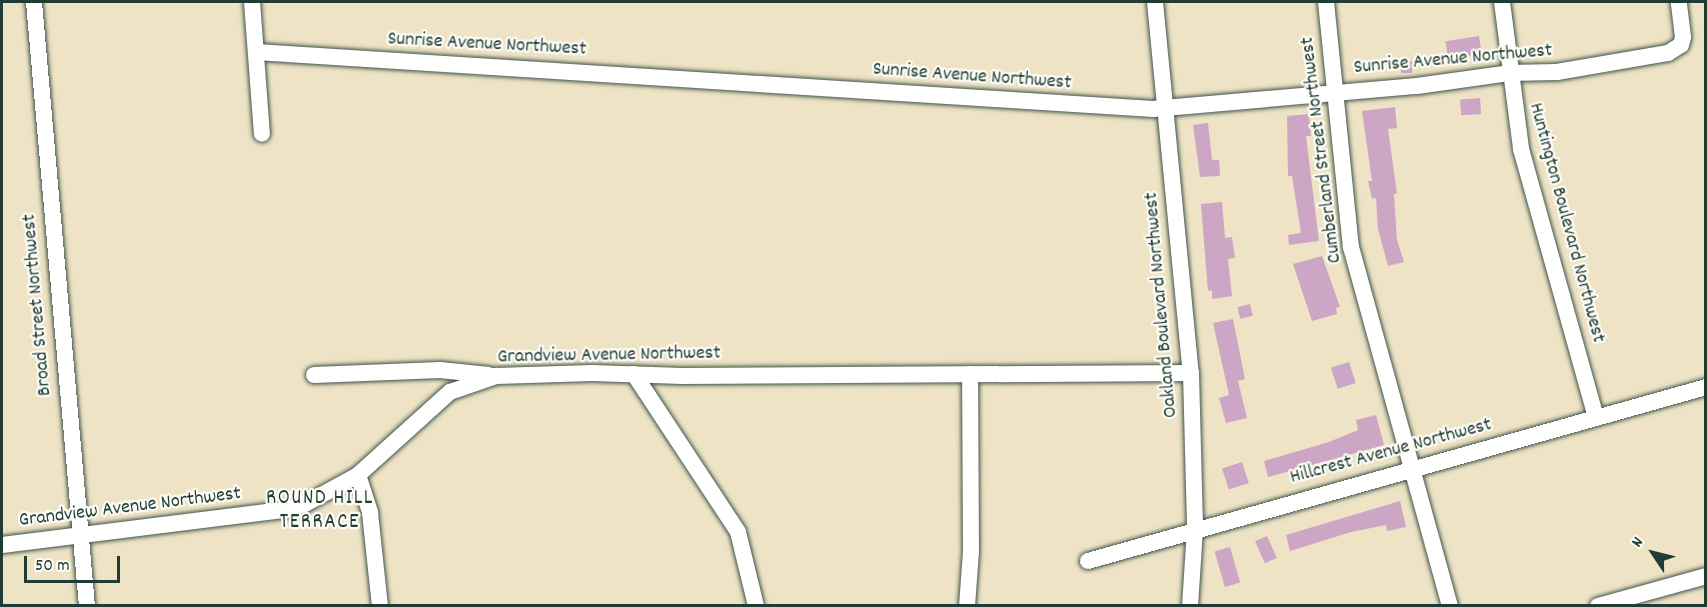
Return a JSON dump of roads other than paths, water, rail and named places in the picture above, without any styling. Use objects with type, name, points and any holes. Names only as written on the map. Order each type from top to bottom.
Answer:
[{"type":"street","name":"Broad Street Northwest","points":[[34,2],[79,536],[87,606]]},
{"type":"street","points":[[252,2],[262,134]]},
{"type":"street","name":"Oakland Boulevard Northwest","points":[[1155,2],[1191,373],[1196,529],[1190,606]]},
{"type":"street","name":"Cumberland Street Northwest","points":[[1326,2],[1351,247],[1450,606]]},
{"type":"street","name":"Huntington Boulevard Northwest","points":[[1502,2],[1509,73],[1521,149],[1596,417]]},
{"type":"street","name":"Sunrise Avenue Northwest","points":[[256,52],[1166,109],[1335,91],[1449,83],[1509,73],[1601,66],[1668,53],[1681,45],[1679,2]]},
{"type":"street","points":[[314,375],[440,370],[496,376]]},
{"type":"street","name":"Grandview Avenue Northwest","points":[[2,545],[285,510],[329,493],[358,475],[435,402],[467,384],[496,376],[1191,373]]},
{"type":"street","points":[[634,374],[738,532],[756,606]]},
{"type":"street","points":[[967,606],[971,552],[970,374]]},
{"type":"street","name":"Hillcrest Avenue Northwest","points":[[1088,561],[1706,387]]},
{"type":"street","points":[[358,475],[370,513],[380,606]]},
{"type":"street","points":[[1598,606],[1706,576]]},
{"type":"district","name":"ROUND HILL TERRACE","points":[[320,511]]}]
